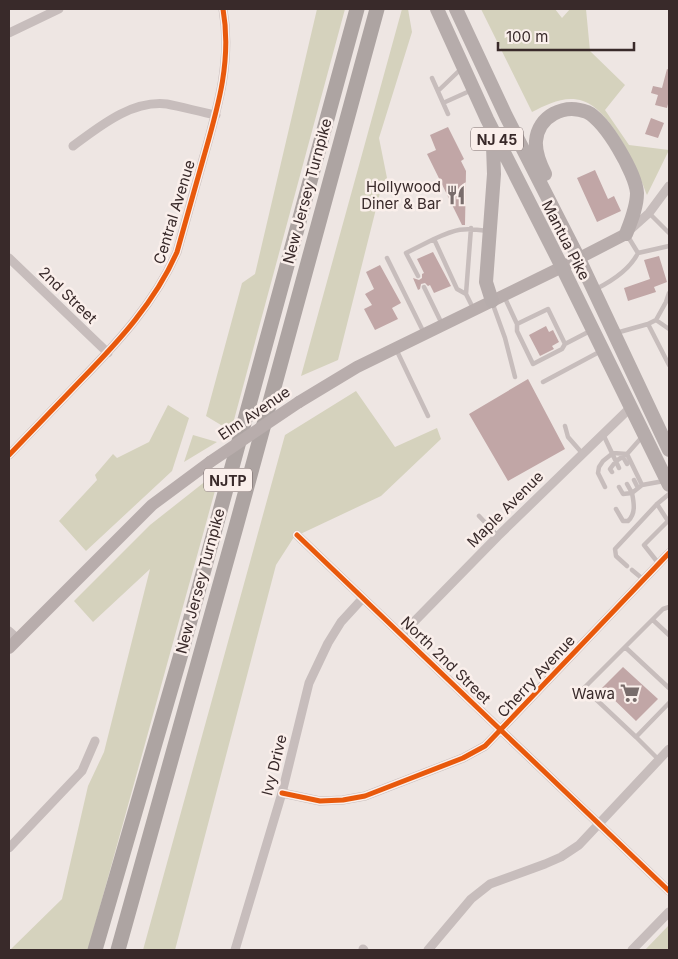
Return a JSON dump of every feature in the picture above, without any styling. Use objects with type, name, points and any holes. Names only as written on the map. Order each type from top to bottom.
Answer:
[{"type":"highway","name":"New Jersey Turnpike","points":[[95,950],[181,654],[357,9]]},
{"type":"highway","name":"New Jersey Turnpike","points":[[118,950],[265,422],[377,9]]},
{"type":"main road","name":"Mantua Pike","points":[[437,9],[487,119],[669,486]]},
{"type":"main road","name":"Mantua Pike","points":[[456,9],[506,116],[594,290],[669,450]]},
{"type":"main road","points":[[576,253],[572,228],[540,164],[536,151],[538,130],[544,120],[563,109],[587,112],[598,120],[624,160],[637,190],[636,202],[626,234]]},
{"type":"main road","points":[[487,119],[493,146],[494,174],[486,282],[498,298]]},
{"type":"main road","name":"Elm Avenue","points":[[12,639],[152,505],[210,462],[299,402],[357,367],[562,267],[576,253],[626,234]]},
{"type":"street","points":[[9,33],[59,9]]},
{"type":"street","name":"Central Avenue","points":[[9,455],[108,353],[144,310],[168,272],[177,252],[216,115],[227,60],[226,26],[223,9]]},
{"type":"street","points":[[73,146],[125,112],[148,104],[165,104],[216,115]]},
{"type":"street","points":[[626,234],[649,213],[669,186]]},
{"type":"street","name":"2nd Street","points":[[9,258],[108,353]]},
{"type":"street","name":"Maple Avenue","points":[[402,634],[498,536],[631,406]]},
{"type":"street","name":"North 2nd Street","points":[[297,535],[599,822]]},
{"type":"street","name":"Cherry Avenue","points":[[282,793],[320,801],[365,796],[464,758],[485,746],[669,553]]},
{"type":"street","name":"Ivy Drive","points":[[235,950],[282,793],[309,682],[320,657],[341,622],[363,598]]},
{"type":"street","points":[[9,848],[82,771],[95,741]]},
{"type":"street","points":[[428,950],[471,899],[490,884],[561,857],[578,845],[669,749]]},
{"type":"street","points":[[599,822],[669,890]]},
{"type":"street","points":[[632,950],[669,912]]},
{"type":"lane","points":[[438,91],[463,67]]},
{"type":"lane","points":[[432,78],[448,114]]},
{"type":"lane","points":[[443,103],[473,90]]},
{"type":"lane","points":[[649,213],[669,234]]},
{"type":"lane","points":[[471,228],[466,294],[473,309]]},
{"type":"lane","points":[[418,276],[406,253],[453,230],[471,228],[490,232]]},
{"type":"lane","points":[[626,234],[638,253]]},
{"type":"lane","points":[[434,239],[457,289],[466,294]]},
{"type":"lane","points":[[594,290],[611,281],[634,260],[638,253],[669,246]]},
{"type":"lane","points":[[386,258],[424,334]]},
{"type":"lane","points":[[424,287],[442,325]]},
{"type":"lane","points":[[614,334],[656,320],[669,293]]},
{"type":"lane","points":[[498,298],[517,324],[517,331],[533,364],[562,349],[565,344],[593,330]]},
{"type":"lane","points":[[498,298],[515,377]]},
{"type":"lane","points":[[517,324],[548,309],[565,344]]},
{"type":"lane","points":[[656,320],[669,329]]},
{"type":"lane","points":[[648,324],[669,365]]},
{"type":"lane","points":[[395,348],[428,416]]},
{"type":"lane","points":[[542,382],[603,351]]},
{"type":"lane","points":[[565,426],[568,437],[582,453]]},
{"type":"lane","points":[[603,433],[619,468]]},
{"type":"lane","points":[[612,472],[610,469],[616,460],[625,455],[644,434]]},
{"type":"lane","points":[[605,487],[598,473],[604,461],[613,454],[625,455]]},
{"type":"lane","points":[[625,455],[627,464]]},
{"type":"lane","points":[[625,455],[640,486]]},
{"type":"lane","points":[[634,480],[640,486]]},
{"type":"lane","points":[[616,509],[624,521],[628,521],[632,517],[632,493],[627,484]]},
{"type":"lane","points":[[619,487],[623,494],[632,493],[640,486],[669,486]]},
{"type":"lane","points":[[628,566],[616,556],[615,549],[657,504],[669,486]]},
{"type":"lane","points":[[657,504],[668,520],[644,544],[659,564]]},
{"type":"lane","points":[[479,516],[498,536]]},
{"type":"lane","points":[[632,570],[644,580]]},
{"type":"lane","points":[[659,760],[584,688],[663,609],[669,607]]},
{"type":"lane","points":[[653,620],[669,635]]},
{"type":"lane","points":[[625,647],[669,688]]},
{"type":"lane","points":[[636,737],[669,703]]},
{"type":"shaded area","points":[[317,9],[345,9],[231,431],[206,416],[242,283],[255,274]]},
{"type":"shaded area","points":[[402,9],[408,9],[412,32],[379,138],[387,178],[381,189],[338,360],[301,376]]},
{"type":"shaded area","points":[[481,9],[555,9],[562,18],[570,9],[586,9],[590,51],[625,85],[605,110],[629,145],[669,150],[647,195],[622,142],[604,116],[593,107],[583,101],[570,99],[550,103],[532,112]]},
{"type":"shaded area","points":[[356,391],[395,447],[437,428],[441,439],[381,496],[294,537],[276,565],[175,950],[143,950],[285,435]]},
{"type":"shaded area","points":[[168,405],[189,418],[172,471],[86,551],[59,521],[97,480],[95,475],[113,454],[117,458],[149,442]]},
{"type":"shaded area","points":[[193,435],[217,442],[184,462]]},
{"type":"shaded area","points":[[221,469],[88,950],[10,950],[62,899],[88,786],[104,752],[150,569],[93,622],[74,601],[150,525]]},
{"type":"shaded area","points":[[669,925],[669,950],[645,950]]},
{"type":"building","points":[[667,69],[669,70],[669,100],[667,108],[655,105],[658,95],[651,93],[653,86],[662,88]]},
{"type":"building","points":[[651,118],[664,123],[658,138],[645,134]]},
{"type":"building","name":"Hollywood Diner & Bar","points":[[448,127],[464,159],[461,161],[466,171],[465,225],[462,225],[427,154],[436,150],[430,135]]},
{"type":"building","points":[[595,170],[608,199],[614,196],[621,211],[597,222],[577,178]]},
{"type":"building","points":[[433,252],[451,286],[434,293],[430,285],[428,286],[425,283],[421,284],[418,290],[413,278],[419,280],[424,273],[417,259]]},
{"type":"building","points":[[659,256],[667,282],[654,287],[656,292],[628,301],[624,288],[650,279],[644,260]]},
{"type":"building","points":[[380,265],[401,303],[392,308],[398,319],[375,330],[364,309],[372,305],[365,294],[374,289],[366,272]]},
{"type":"building","points":[[546,326],[549,332],[553,330],[559,342],[552,346],[554,349],[540,356],[529,335]]},
{"type":"building","points":[[528,379],[565,449],[508,481],[469,414]]},
{"type":"building","name":"Wawa","points":[[623,667],[658,699],[636,721],[602,688]]},
{"type":"cycle path","points":[[9,455],[122,336],[158,288],[177,252],[219,101],[226,47],[223,9]]},
{"type":"cycle path","points":[[297,535],[669,891]]},
{"type":"cycle path","points":[[282,793],[320,801],[343,800],[365,796],[463,758],[485,746],[669,553]]},
{"type":"place","name":"Hollywood Diner & Bar","points":[[456,195]]},
{"type":"place","name":"Wawa","points":[[630,693]]}]
